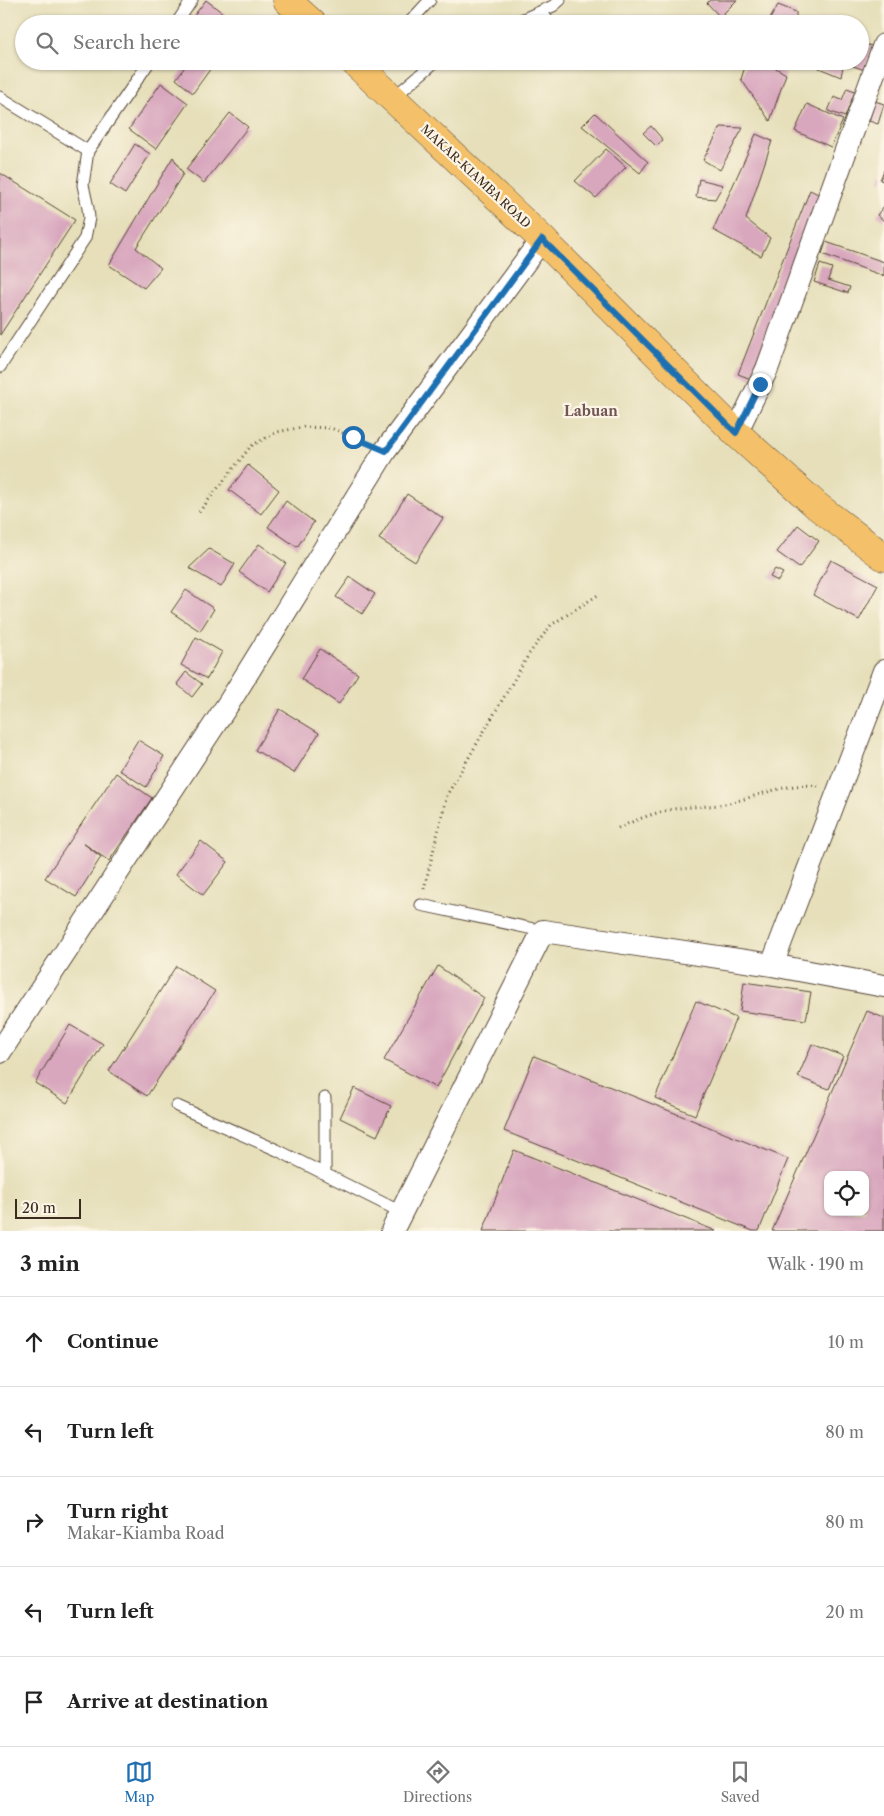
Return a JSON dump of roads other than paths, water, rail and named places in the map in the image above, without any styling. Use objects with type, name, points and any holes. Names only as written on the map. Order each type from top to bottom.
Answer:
[{"type":"main road","points":[[287,0],[303,15]]},
{"type":"main road","name":"MAKAR-KIAMBA ROAD","points":[[363,70],[542,239],[736,433],[817,506],[884,557]]},
{"type":"street","points":[[736,433],[767,368],[884,44]]},
{"type":"street","points":[[0,1052],[230,700],[386,451],[542,239]]},
{"type":"street","points":[[772,965],[884,671]]},
{"type":"street","points":[[397,1221],[543,931],[772,965],[884,986]]},
{"type":"lane","points":[[182,15],[192,0]]},
{"type":"lane","points":[[416,15],[430,0]]},
{"type":"lane","points":[[534,15],[553,6],[560,0]]},
{"type":"lane","points":[[0,367],[84,238],[88,208],[83,185],[88,151],[144,70]]},
{"type":"lane","points":[[393,98],[426,70]]},
{"type":"lane","points":[[0,97],[88,151]]},
{"type":"lane","points":[[421,905],[543,931]]},
{"type":"lane","points":[[325,1098],[325,1174]]},
{"type":"lane","points":[[177,1106],[325,1174],[397,1221]]},
{"type":"district","name":"Labuan","points":[[591,411]]}]
